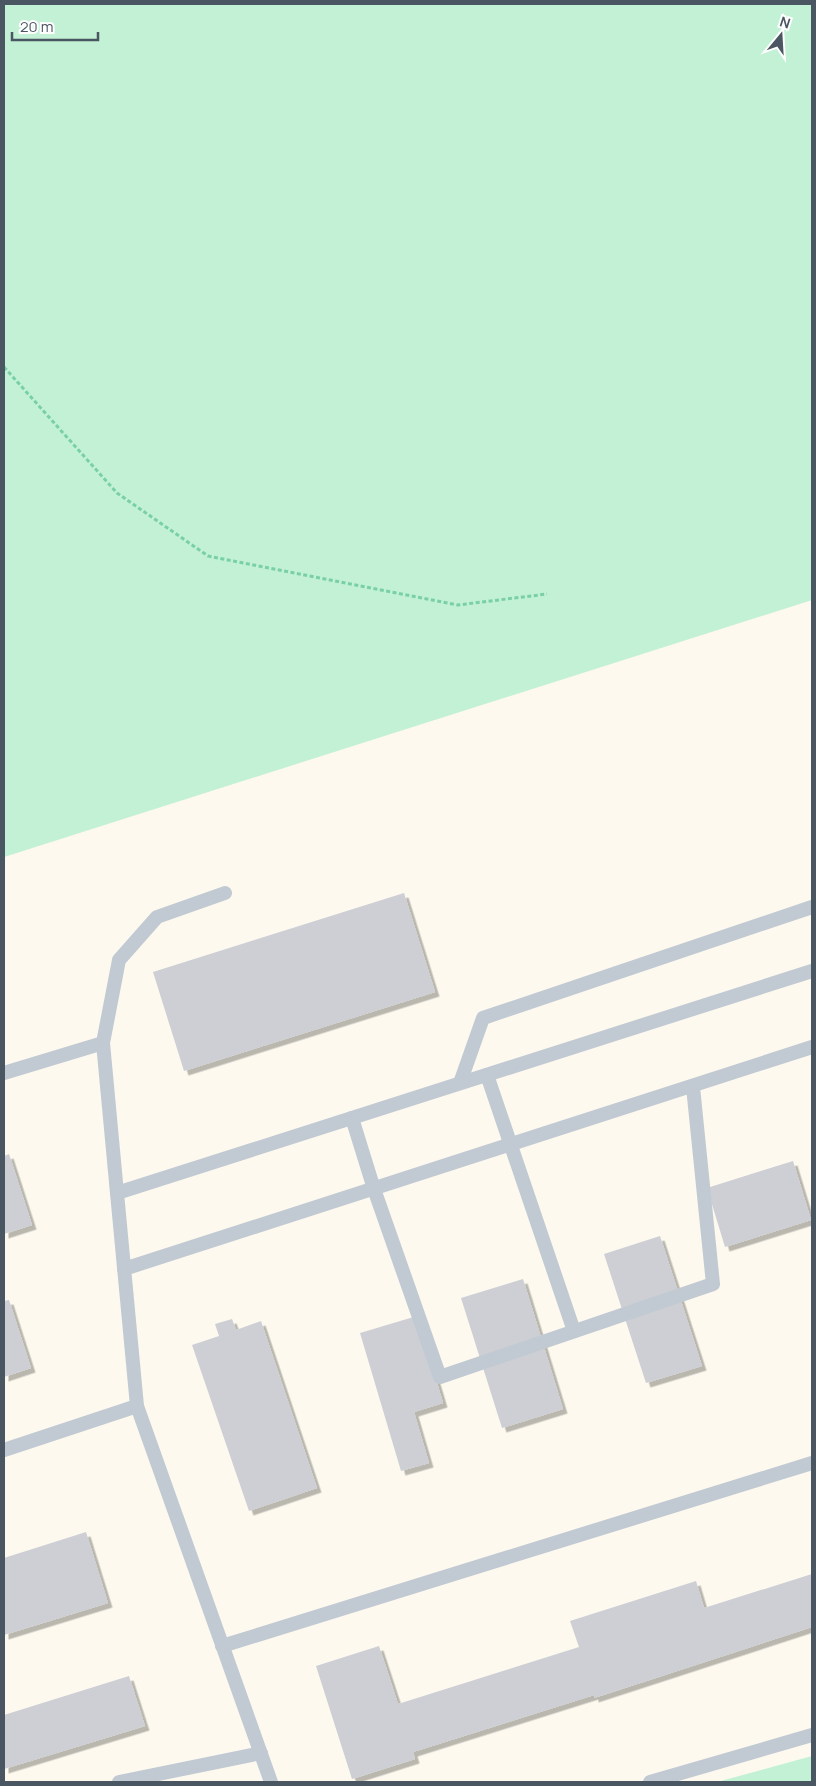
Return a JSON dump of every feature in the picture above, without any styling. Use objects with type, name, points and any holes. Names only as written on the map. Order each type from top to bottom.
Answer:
[{"type":"lane","points":[[225,893],[157,917],[120,960],[103,1043],[137,1406],[271,1782]]},
{"type":"lane","points":[[460,1083],[483,1018],[812,906]]},
{"type":"lane","points":[[117,1193],[812,971]]},
{"type":"lane","points":[[4,1073],[103,1043]]},
{"type":"lane","points":[[124,1270],[694,1087],[812,1047]]},
{"type":"lane","points":[[486,1075],[574,1331]]},
{"type":"lane","points":[[352,1118],[374,1189],[440,1377],[713,1284],[694,1087]]},
{"type":"lane","points":[[4,1450],[137,1406]]},
{"type":"lane","points":[[222,1646],[812,1463]]},
{"type":"lane","points":[[650,1782],[679,1778],[812,1735]]},
{"type":"lane","points":[[119,1782],[260,1753]]},
{"type":"path","points":[[4,367],[117,493],[208,556],[458,605],[547,594]]},
{"type":"shaded area","points":[[812,600],[812,1782],[4,1782],[4,857]]},
{"type":"green space","points":[[4,4],[812,4],[812,600],[4,857]]},
{"type":"green space","points":[[812,1756],[812,1782],[717,1782]]},
{"type":"building","points":[[404,893],[435,992],[184,1071],[153,972]]},
{"type":"building","points":[[9,1154],[32,1225],[4,1234],[4,1156]]},
{"type":"building","points":[[793,1161],[811,1220],[725,1247],[707,1188]]},
{"type":"building","points":[[660,1236],[702,1366],[646,1383],[604,1254]]},
{"type":"building","points":[[523,1279],[563,1409],[502,1428],[461,1298]]},
{"type":"building","points":[[9,1300],[31,1368],[4,1377],[4,1301]]},
{"type":"building","points":[[417,1316],[443,1403],[414,1412],[429,1463],[401,1471],[360,1333]]},
{"type":"building","points":[[232,1319],[236,1330],[261,1321],[317,1488],[249,1511],[192,1345],[219,1336],[215,1324]]},
{"type":"building","points":[[86,1532],[108,1603],[4,1635],[4,1558]]},
{"type":"building","points":[[812,1574],[812,1627],[594,1698],[594,1695],[413,1752],[415,1759],[352,1779],[316,1666],[379,1646],[398,1704],[579,1647],[570,1621],[696,1581],[704,1608]]},
{"type":"building","points":[[129,1676],[145,1726],[4,1769],[4,1715]]}]
